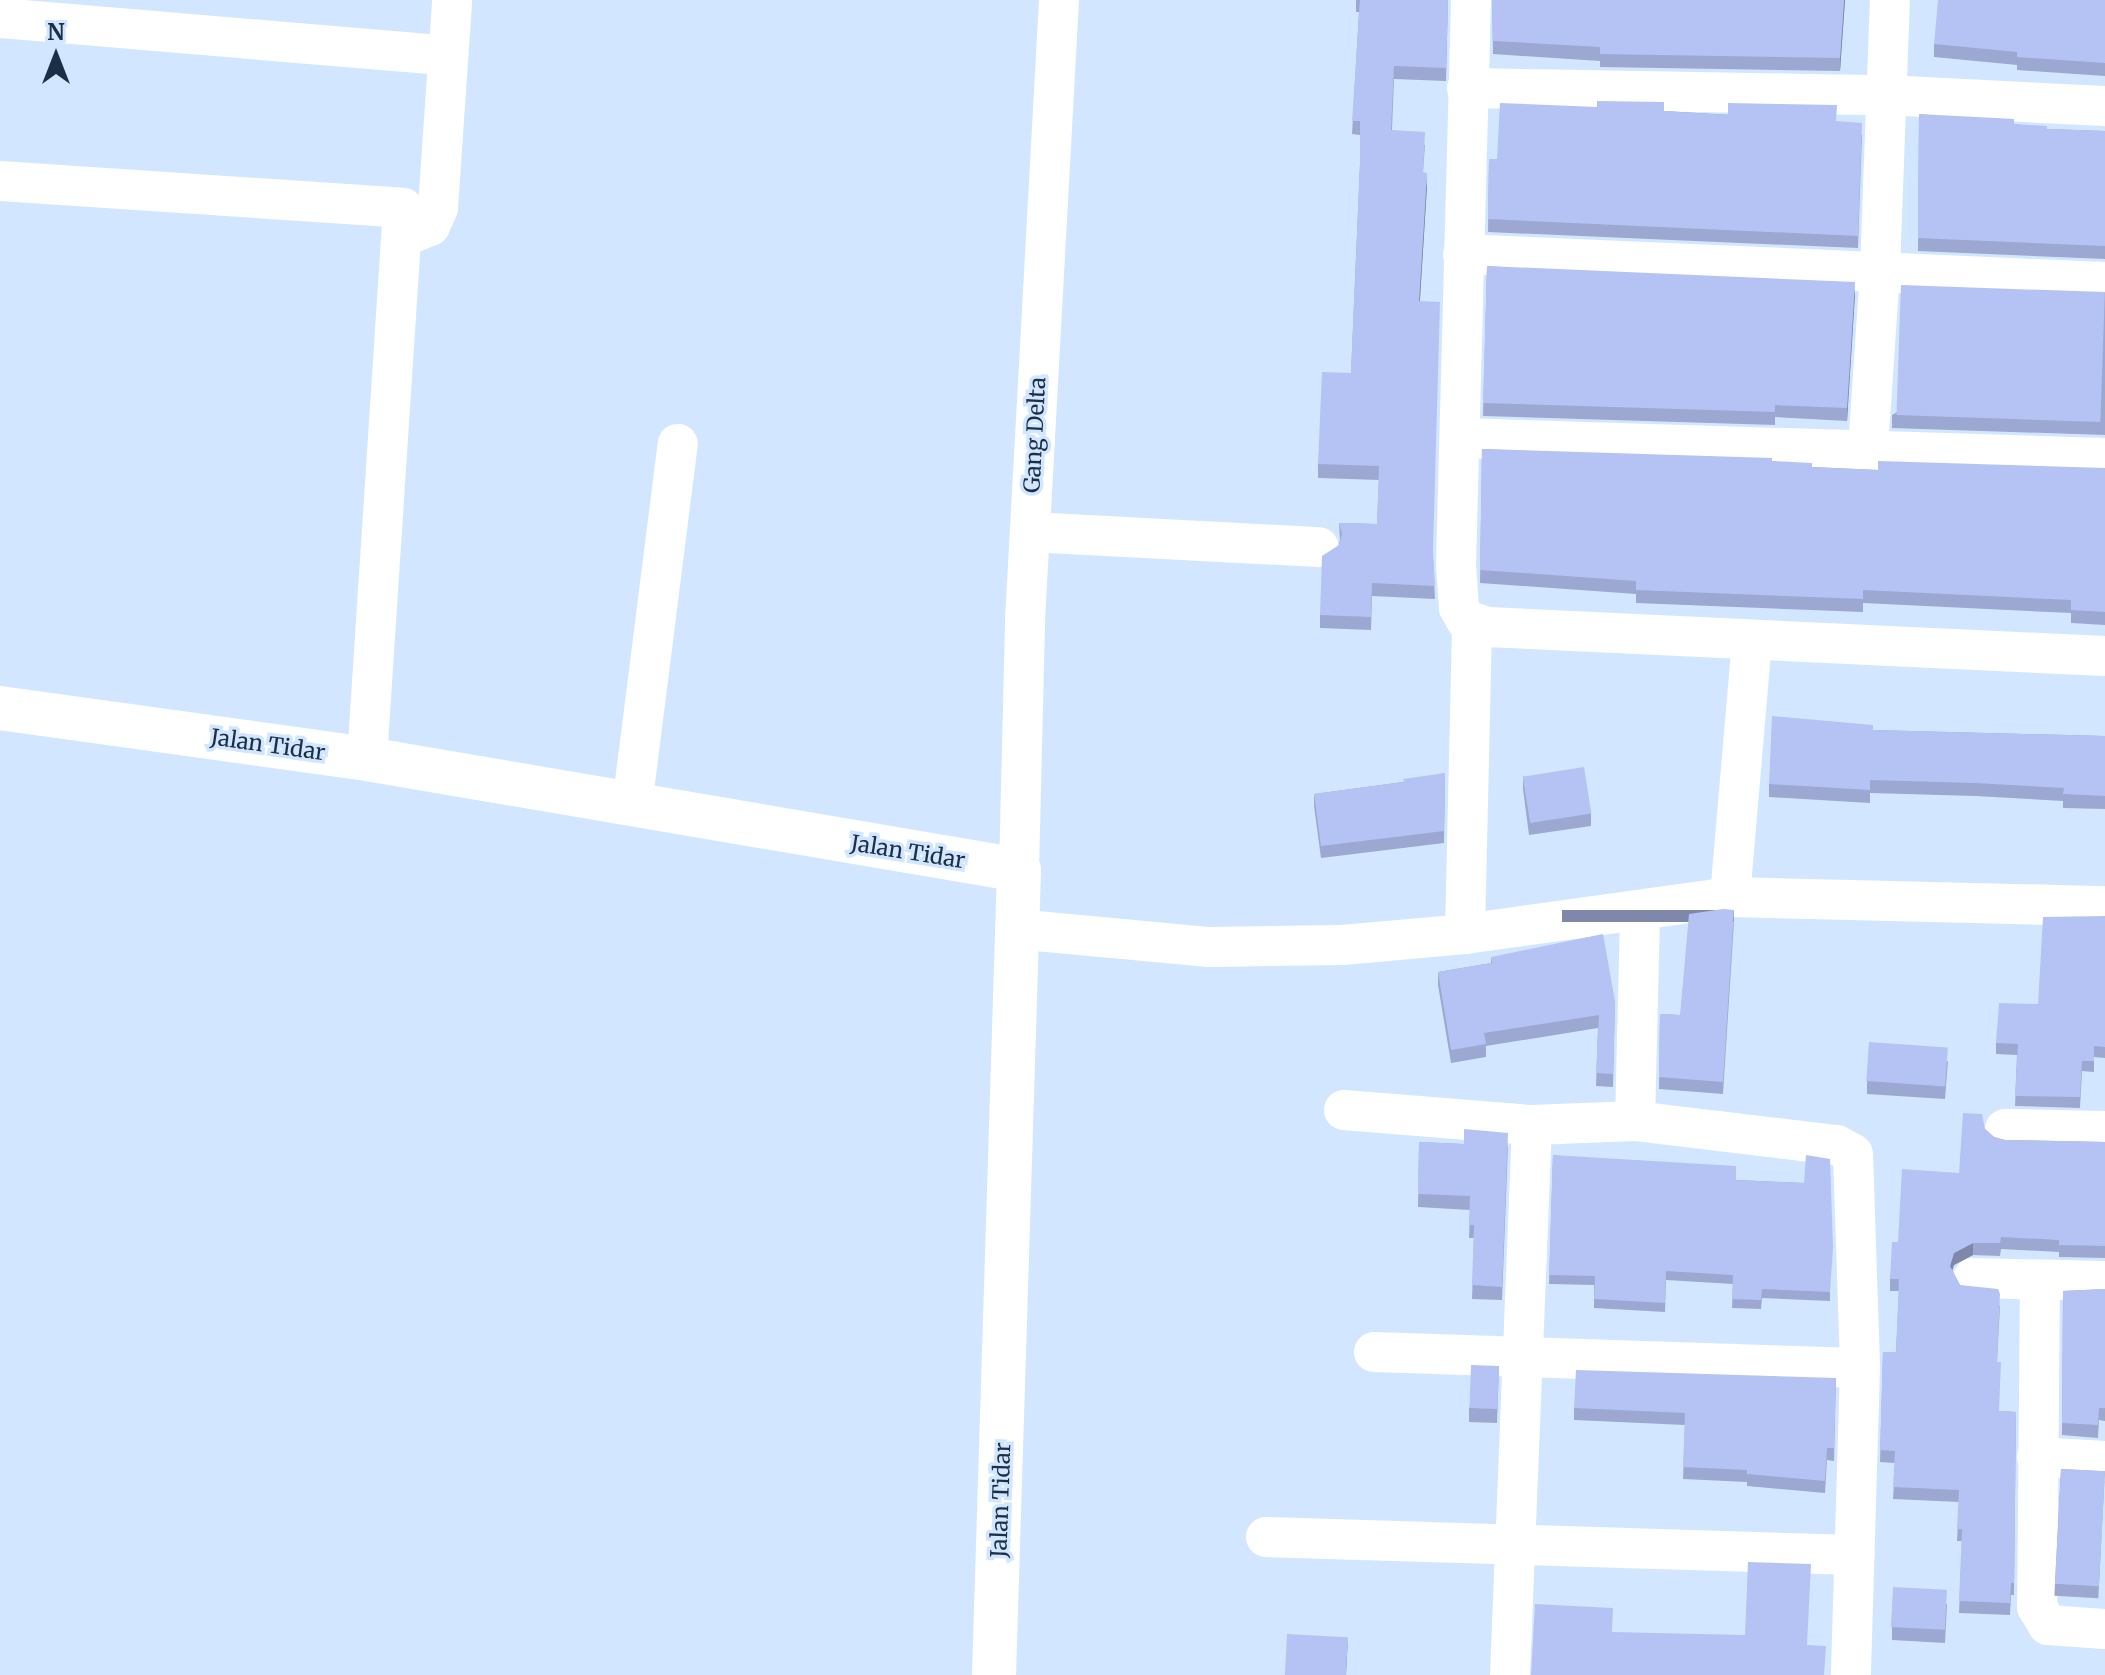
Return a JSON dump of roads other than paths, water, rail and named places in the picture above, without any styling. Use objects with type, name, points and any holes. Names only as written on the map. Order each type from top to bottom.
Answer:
[{"type":"main road","name":"Jalan Tidar","points":[[0,708],[367,759],[1019,870],[994,1675]]},
{"type":"street","points":[[403,208],[405,236],[425,229],[436,218],[452,0]]},
{"type":"street","name":"Gang Delta","points":[[1019,870],[1030,532],[1059,0]]},
{"type":"street","points":[[1471,0],[1457,591],[1463,616],[1472,625],[2105,656]]},
{"type":"street","points":[[1868,448],[1880,270],[1890,0]]},
{"type":"street","points":[[0,18],[448,56]]},
{"type":"street","points":[[1467,88],[1885,95],[2105,106]]},
{"type":"street","points":[[0,181],[403,208]]},
{"type":"street","points":[[367,759],[403,208]]},
{"type":"street","points":[[1463,254],[2105,282]]},
{"type":"street","points":[[1460,438],[1868,448],[2105,458]]},
{"type":"street","points":[[632,806],[678,444]]},
{"type":"street","points":[[1030,532],[1319,547]]},
{"type":"street","points":[[1465,934],[1472,625]]},
{"type":"street","points":[[1730,897],[1752,641]]},
{"type":"street","points":[[1015,929],[1210,947],[1342,945],[1465,934],[1730,897],[2105,906]]},
{"type":"street","points":[[1635,1121],[1640,911]]},
{"type":"street","points":[[1344,1110],[1532,1125],[1635,1121],[1837,1145],[1853,1154],[1860,1368],[1851,1675]]},
{"type":"street","points":[[1510,1675],[1532,1125]]},
{"type":"street","points":[[2005,1129],[2105,1131]]},
{"type":"street","points":[[1973,1278],[2105,1281]]},
{"type":"street","points":[[2040,1281],[2035,1593],[2041,1619],[2061,1628],[2105,1629]]},
{"type":"street","points":[[1374,1352],[1860,1368]]},
{"type":"street","points":[[2037,1457],[2105,1461]]},
{"type":"street","points":[[1266,1537],[1855,1555]]}]
